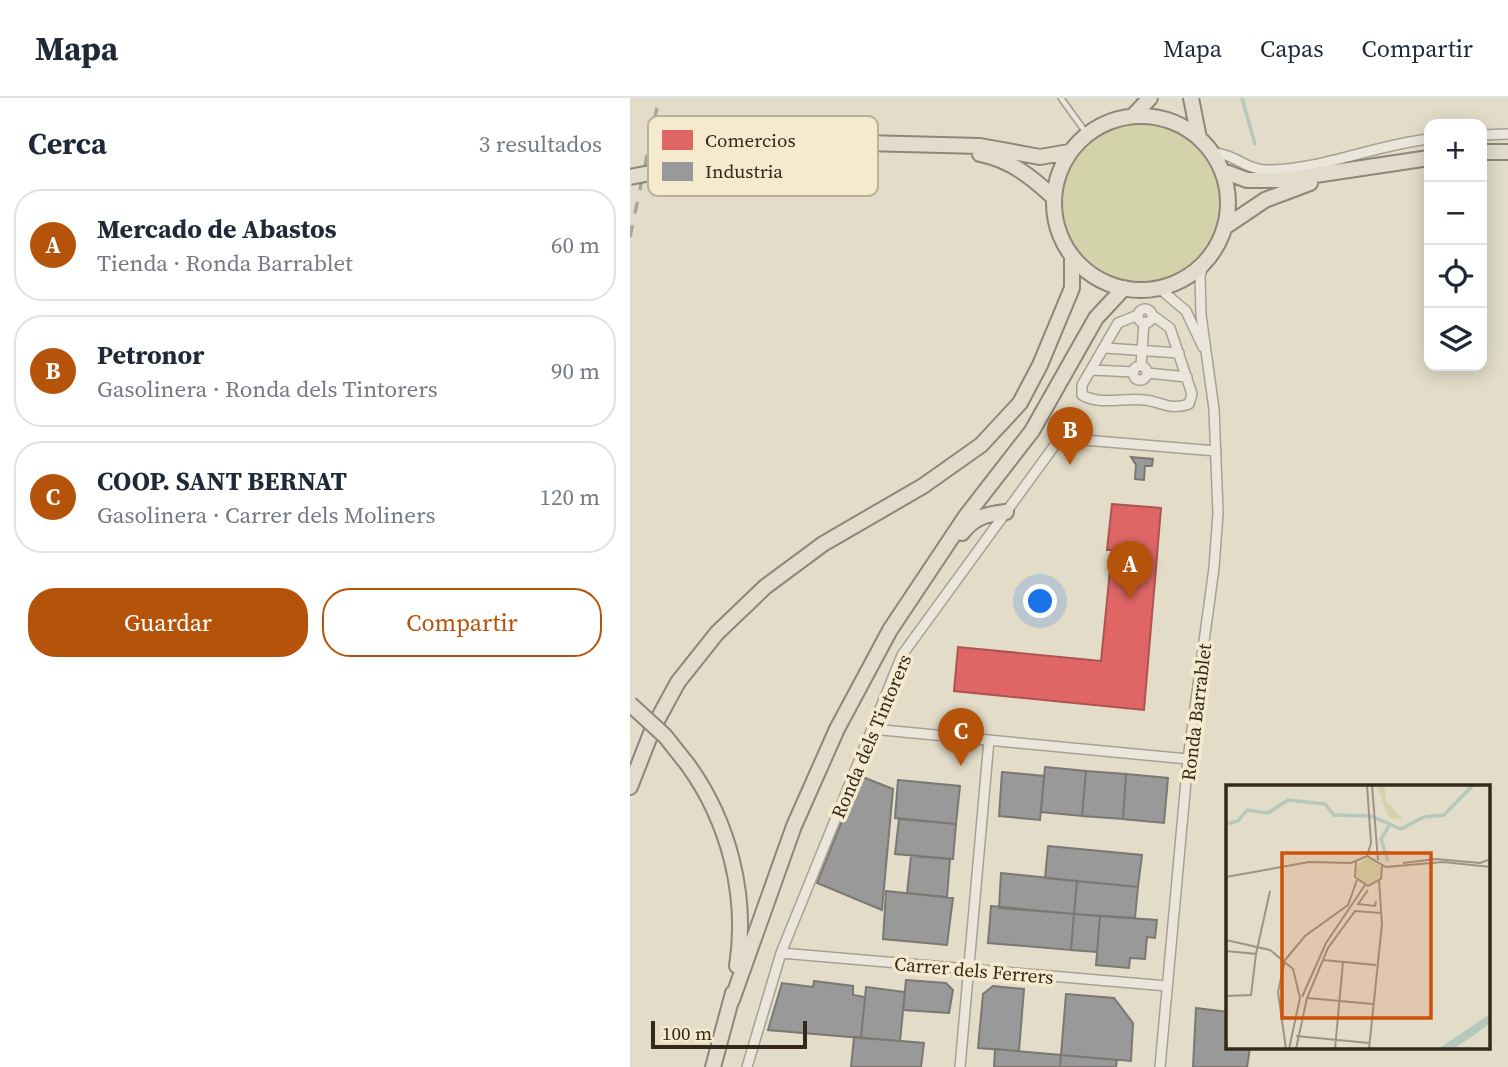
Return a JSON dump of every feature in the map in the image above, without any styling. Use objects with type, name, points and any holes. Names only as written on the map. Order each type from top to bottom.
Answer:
[{"type":"main road","points":[[1133,116],[1150,98]]},
{"type":"main road","points":[[1191,98],[1199,138]]},
{"type":"main road","points":[[1133,116],[1168,120],[1199,138],[1213,153],[1223,172],[1228,199],[1225,227],[1204,264],[1191,275],[1159,288],[1124,288],[1086,271],[1072,256],[1058,228],[1053,197],[1056,181],[1069,152],[1087,134],[1101,125],[1133,116]]},
{"type":"main road","points":[[878,143],[980,146],[1040,157],[1069,152]]},
{"type":"main road","points":[[934,145],[994,157],[1029,175],[1053,197]]},
{"type":"main road","points":[[1487,152],[1508,152]]},
{"type":"main road","points":[[1223,172],[1262,181],[1424,159]]},
{"type":"main road","points":[[1225,227],[1265,200],[1342,172]]},
{"type":"main road","points":[[630,177],[648,174]]},
{"type":"main road","points":[[630,788],[653,728],[678,682],[717,633],[765,587],[823,544],[923,486],[981,445],[1020,402],[1040,365],[1072,288],[1072,256]]},
{"type":"main road","points":[[713,1067],[732,1000],[794,826],[837,729],[890,630],[966,516],[1032,431],[1096,318],[1124,288]]},
{"type":"main road","points":[[890,630],[969,523],[986,514],[1006,512]]},
{"type":"main road","points":[[630,705],[657,727],[688,765],[715,810],[734,870],[741,924],[732,1000]]},
{"type":"street","points":[[1487,135],[1508,134]]},
{"type":"street","points":[[1213,153],[1224,153],[1250,168],[1268,171],[1314,164],[1399,141],[1424,139]]},
{"type":"street","name":"Ronda Barrablet","points":[[1160,1067],[1188,759],[1214,568],[1218,513],[1208,357],[1201,315],[1200,276],[1204,264]]},
{"type":"street","points":[[1159,288],[1186,311],[1208,357]]},
{"type":"street","points":[[1152,315],[1170,328],[1187,377],[1192,399],[1189,404],[1172,408],[1138,400],[1123,401],[1082,395],[1080,390],[1118,323],[1141,319],[1148,321],[1152,315]]},
{"type":"street","points":[[1138,400],[1142,351],[1141,319]]},
{"type":"street","points":[[1105,348],[1179,353]]},
{"type":"street","points":[[1092,370],[1187,377]]},
{"type":"street","name":"Ronda dels Tintorers","points":[[747,1067],[781,953],[902,655],[1060,438],[1216,451]]},
{"type":"street","points":[[872,729],[1188,759]]},
{"type":"street","points":[[960,1067],[989,740]]},
{"type":"street","name":"Carrer dels Ferrers","points":[[781,953],[1167,986]]},
{"type":"lane","points":[[1061,98],[1087,134]]},
{"type":"green space","points":[[1141,124],[1171,130],[1197,147],[1214,173],[1220,203],[1214,233],[1197,259],[1171,276],[1141,282],[1111,276],[1085,259],[1068,233],[1062,203],[1068,173],[1085,147],[1111,130]]},
{"type":"building: Comercios","points":[[1112,504],[1161,508],[1144,710],[954,691],[958,647],[1101,661],[1112,550],[1107,550]]},
{"type":"building: Industria","points":[[1131,457],[1153,459],[1152,466],[1145,466],[1144,480],[1135,479],[1136,465]]},
{"type":"building: Industria","points":[[1045,767],[1086,771],[1082,816],[1041,812]]},
{"type":"building: Industria","points":[[1086,771],[1126,774],[1123,819],[1082,816]]},
{"type":"building: Industria","points":[[1002,772],[1044,776],[1040,820],[999,816]]},
{"type":"building: Industria","points":[[1126,774],[1168,778],[1164,823],[1123,819]]},
{"type":"building: Industria","points":[[860,776],[893,789],[882,910],[817,883]]},
{"type":"building: Industria","points":[[898,780],[960,786],[956,824],[895,818]]},
{"type":"building: Industria","points":[[899,819],[956,824],[953,859],[895,854]]},
{"type":"building: Industria","points":[[1048,846],[1142,855],[1138,887],[1045,878]]},
{"type":"building: Industria","points":[[911,856],[950,859],[947,897],[907,893]]},
{"type":"building: Industria","points":[[1001,873],[1077,881],[1074,914],[999,908]]},
{"type":"building: Industria","points":[[1077,881],[1138,887],[1135,918],[1074,914]]},
{"type":"building: Industria","points":[[886,891],[953,898],[947,945],[883,939]]},
{"type":"building: Industria","points":[[991,906],[1074,914],[1071,950],[988,943]]},
{"type":"building: Industria","points":[[1074,914],[1100,916],[1097,952],[1071,950]]},
{"type":"building: Industria","points":[[1100,916],[1157,920],[1155,938],[1147,937],[1145,959],[1130,958],[1129,968],[1096,965]]},
{"type":"building: Industria","points":[[906,980],[946,983],[953,990],[949,1013],[903,1010]]},
{"type":"building: Industria","points":[[814,981],[853,986],[853,995],[865,997],[861,1038],[768,1030],[782,983],[813,987]]},
{"type":"building: Industria","points":[[993,986],[1024,989],[1019,1051],[978,1048],[983,994]]},
{"type":"building: Industria","points":[[866,987],[905,992],[900,1041],[861,1038]]},
{"type":"building: Industria","points":[[1066,994],[1114,998],[1133,1023],[1131,1061],[1061,1055]]},
{"type":"building: Industria","points":[[1196,1008],[1226,1012],[1226,1049],[1250,1049],[1247,1067],[1193,1067]]},
{"type":"building: Industria","points":[[854,1037],[924,1043],[921,1067],[851,1067]]},
{"type":"building: Industria","points":[[995,1049],[1061,1055],[1060,1067],[994,1067]]},
{"type":"building: Industria","points":[[1061,1055],[1117,1060],[1116,1067],[1060,1067]]},
{"type":"waterway","points":[[1242,98],[1255,144]]},
{"type":"railway","points":[[655,116],[659,98]]},
{"type":"railway","points":[[630,237],[648,151]]},
{"type":"place","name":"Petronor","points":[[1070,465]]},
{"type":"place","name":"Mercado de Abastos","points":[[1130,599]]},
{"type":"place","name":"COOP. SANT BERNAT","points":[[961,766]]}]
